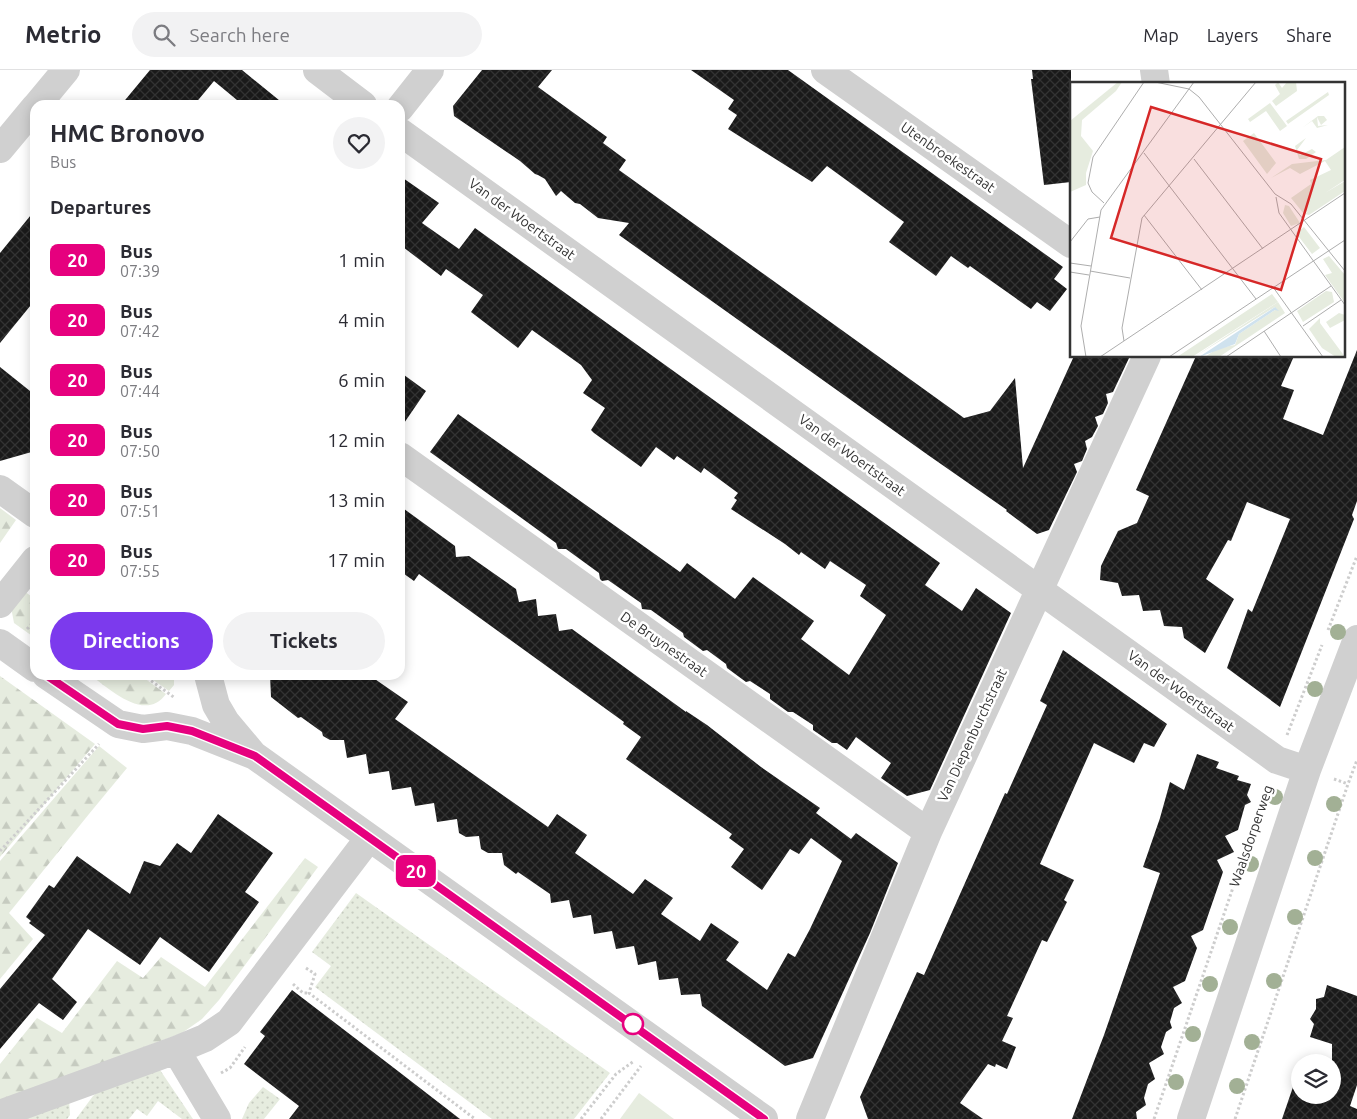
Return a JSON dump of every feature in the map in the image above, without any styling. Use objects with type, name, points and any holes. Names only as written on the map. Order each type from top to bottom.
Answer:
[{"type":"street","points":[[317,70],[356,100]]},
{"type":"street","points":[[405,102],[430,70]]},
{"type":"street","name":"Utenbroekestraat","points":[[825,70],[1070,243]]},
{"type":"street","points":[[41,100],[63,71]]},
{"type":"street","points":[[0,149],[30,113]]},
{"type":"street","name":"Van der Woertstraat","points":[[405,136],[1277,760],[1307,770]]},
{"type":"street","name":"Van Diepenburchstraat","points":[[810,1119],[928,832],[1146,358]]},
{"type":"street","name":"De Bruynestraat","points":[[405,460],[928,832]]},
{"type":"street","points":[[0,489],[30,510]]},
{"type":"street","points":[[0,604],[30,566]]},
{"type":"street","points":[[1191,1119],[1307,770],[1357,639]]},
{"type":"street","points":[[0,643],[30,664]]},
{"type":"street","points":[[53,680],[118,724],[143,729],[167,726],[192,731],[255,756]]},
{"type":"street","points":[[209,680],[216,705],[226,722],[255,756],[764,1119]]},
{"type":"street","points":[[0,1114],[176,1050],[205,1038],[229,1022],[369,838]]},
{"type":"street","points":[[176,1050],[217,1119]]},
{"type":"path","points":[[1328,630],[1357,556]]},
{"type":"path","name":"Waalsdorperweg","points":[[1154,1119],[1277,760],[1324,640]]},
{"type":"path","points":[[0,851],[118,724]]},
{"type":"path","points":[[1235,1119],[1357,760]]},
{"type":"path","points":[[307,969],[315,974],[309,993],[475,1119]]},
{"type":"path","points":[[581,1119],[616,1074]]},
{"type":"path","points":[[601,1119],[625,1088]]},
{"type":"green space","points":[[0,508],[16,520],[0,543]]},
{"type":"green space","points":[[24,591],[30,595],[30,634],[14,623],[11,607]]},
{"type":"green space","points":[[0,676],[95,744],[0,857]]},
{"type":"green space","points":[[97,680],[147,680],[166,694],[158,702],[148,705],[128,701]]},
{"type":"green space","points":[[153,680],[174,680],[174,685],[169,691]]},
{"type":"green space","points":[[99,746],[127,768],[9,913],[33,939],[0,979],[0,861]]},
{"type":"green space","points":[[305,858],[318,867],[219,1000],[202,1019],[182,1033],[0,1101],[0,1064],[37,1018],[62,1033],[117,961],[143,978],[161,957],[205,987]]},
{"type":"green space","points":[[356,893],[610,1073],[574,1119],[492,1119],[315,987],[331,966],[312,952]]},
{"type":"green space","points":[[158,1067],[193,1119],[182,1119],[158,1101],[147,1116],[137,1109],[129,1119],[76,1119],[93,1096],[104,1086]]},
{"type":"green space","points":[[263,1087],[280,1099],[264,1119],[242,1119],[249,1103]]},
{"type":"green space","points":[[639,1093],[674,1119],[620,1119]]},
{"type":"green space","points":[[69,1099],[70,1115],[67,1119],[26,1119]]},
{"type":"building","points":[[150,70],[242,70],[279,100],[237,100],[214,81],[198,100],[125,100]]},
{"type":"building","points":[[482,70],[552,70],[538,87],[607,137],[603,143],[626,160],[619,170],[964,418],[990,411],[1015,378],[1023,468],[1073,358],[1129,358],[1113,392],[1106,394],[1108,403],[1103,414],[1095,417],[1098,426],[1092,437],[1085,441],[1087,449],[1082,461],[1074,464],[1077,472],[1049,530],[1037,534],[1007,510],[619,235],[629,223],[598,218],[561,191],[556,196],[545,179],[535,174],[520,161],[454,116],[453,106]]},
{"type":"building","points":[[691,70],[788,70],[1063,267],[1054,279],[1067,289],[1050,311],[1037,302],[1031,309],[970,266],[968,268],[951,256],[936,276],[889,242],[904,222],[827,166],[812,182],[728,129],[737,115],[728,109],[734,100]]},
{"type":"building","points":[[1032,70],[1071,70],[1070,182],[1044,185],[1031,79],[1033,79]]},
{"type":"building","points":[[405,179],[439,203],[422,223],[459,249],[475,228],[940,563],[925,585],[962,611],[976,588],[1011,613],[930,790],[907,796],[881,778],[891,763],[856,737],[847,750],[837,743],[832,743],[813,730],[813,725],[793,712],[788,712],[770,699],[770,694],[750,681],[746,682],[727,668],[726,664],[707,650],[703,651],[684,637],[683,633],[651,610],[642,609],[641,603],[608,580],[602,581],[599,573],[566,549],[558,549],[556,543],[430,452],[458,414],[680,572],[687,563],[735,599],[753,577],[814,621],[801,639],[849,675],[886,615],[860,596],[866,585],[830,561],[825,569],[801,552],[799,555],[731,509],[737,500],[734,498],[738,493],[704,468],[701,473],[677,456],[674,460],[656,447],[641,467],[594,433],[591,430],[605,408],[583,393],[592,380],[581,365],[532,330],[518,348],[471,312],[483,295],[446,269],[441,276],[405,249]]},
{"type":"building","points":[[30,216],[30,306],[0,343],[0,253]]},
{"type":"building","points":[[1357,350],[1357,501],[1352,515],[1354,519],[1280,707],[1227,668],[1248,609],[1252,612],[1290,519],[1247,502],[1231,541],[1228,540],[1206,579],[1234,599],[1205,653],[1184,638],[1182,627],[1164,626],[1160,610],[1143,611],[1139,595],[1122,596],[1118,583],[1100,580],[1101,566],[1118,531],[1137,523],[1149,496],[1136,490],[1195,358],[1293,358],[1281,386],[1294,390],[1283,419],[1323,435]]},
{"type":"building","points":[[0,367],[30,391],[30,452],[0,461]]},
{"type":"building","points":[[405,376],[426,391],[405,422]]},
{"type":"building","points":[[405,510],[455,546],[456,557],[469,556],[516,589],[519,602],[536,599],[538,616],[556,614],[559,631],[572,629],[820,808],[816,813],[851,839],[856,833],[898,863],[870,933],[813,1058],[785,1066],[702,1006],[700,994],[681,995],[678,978],[659,980],[656,961],[638,965],[634,946],[616,949],[612,931],[594,934],[591,915],[573,918],[569,900],[551,903],[550,894],[518,872],[516,874],[504,865],[502,853],[488,853],[481,849],[479,836],[466,837],[459,833],[457,819],[437,822],[434,803],[415,806],[411,787],[392,790],[389,771],[369,774],[366,754],[347,758],[344,740],[330,740],[323,736],[322,732],[301,717],[298,718],[271,697],[270,680],[376,680],[408,702],[395,719],[548,827],[557,814],[587,835],[575,853],[633,894],[645,879],[673,898],[661,914],[700,941],[711,923],[739,942],[726,960],[767,990],[788,953],[795,957],[842,861],[811,838],[799,854],[790,849],[762,890],[731,867],[744,849],[729,838],[732,834],[626,759],[641,737],[623,724],[624,722],[419,574],[414,581],[405,575]]},
{"type":"building","points":[[1063,650],[1167,724],[1154,747],[1144,743],[1134,763],[1094,743],[1040,864],[1074,880],[1064,900],[1067,902],[1047,942],[1042,940],[1007,1016],[1013,1018],[1002,1041],[1016,1047],[1007,1069],[996,1064],[995,1067],[988,1064],[960,1103],[983,1119],[868,1119],[860,1097],[917,972],[924,975],[1005,793],[1007,794],[1047,705],[1040,701]]},
{"type":"building","points":[[1197,754],[1219,762],[1216,768],[1239,776],[1237,780],[1251,784],[1247,795],[1251,802],[1245,805],[1238,830],[1225,836],[1234,852],[1217,860],[1223,872],[1203,930],[1191,936],[1197,948],[1185,981],[1173,987],[1182,1003],[1174,1008],[1170,1022],[1172,1028],[1166,1032],[1161,1047],[1164,1054],[1149,1063],[1155,1079],[1148,1084],[1144,1098],[1146,1105],[1136,1112],[1137,1119],[1072,1119],[1104,1035],[1160,873],[1143,867],[1170,782],[1184,790]]},
{"type":"building","points":[[218,814],[273,853],[245,892],[259,902],[209,972],[160,937],[140,965],[88,929],[52,979],[77,1002],[63,1020],[39,1003],[0,1049],[0,989],[45,935],[29,923],[31,921],[26,917],[49,885],[54,888],[77,856],[130,894],[144,861],[160,866],[177,843],[191,853]]},
{"type":"building","points":[[1327,985],[1357,996],[1357,1085],[1350,1106],[1357,1109],[1357,1119],[1282,1119],[1291,1093],[1291,1104],[1341,1104],[1341,1054],[1332,1054],[1332,1044],[1310,1037],[1314,1024],[1310,1019],[1316,1009],[1316,999],[1324,997]]},
{"type":"building","points":[[292,990],[460,1119],[289,1119],[299,1106],[244,1064],[265,1036],[260,1032]]},
{"type":"bus line","name":"20","points":[[53,680],[118,724],[143,729],[167,726],[192,731],[255,756],[764,1119]]}]
